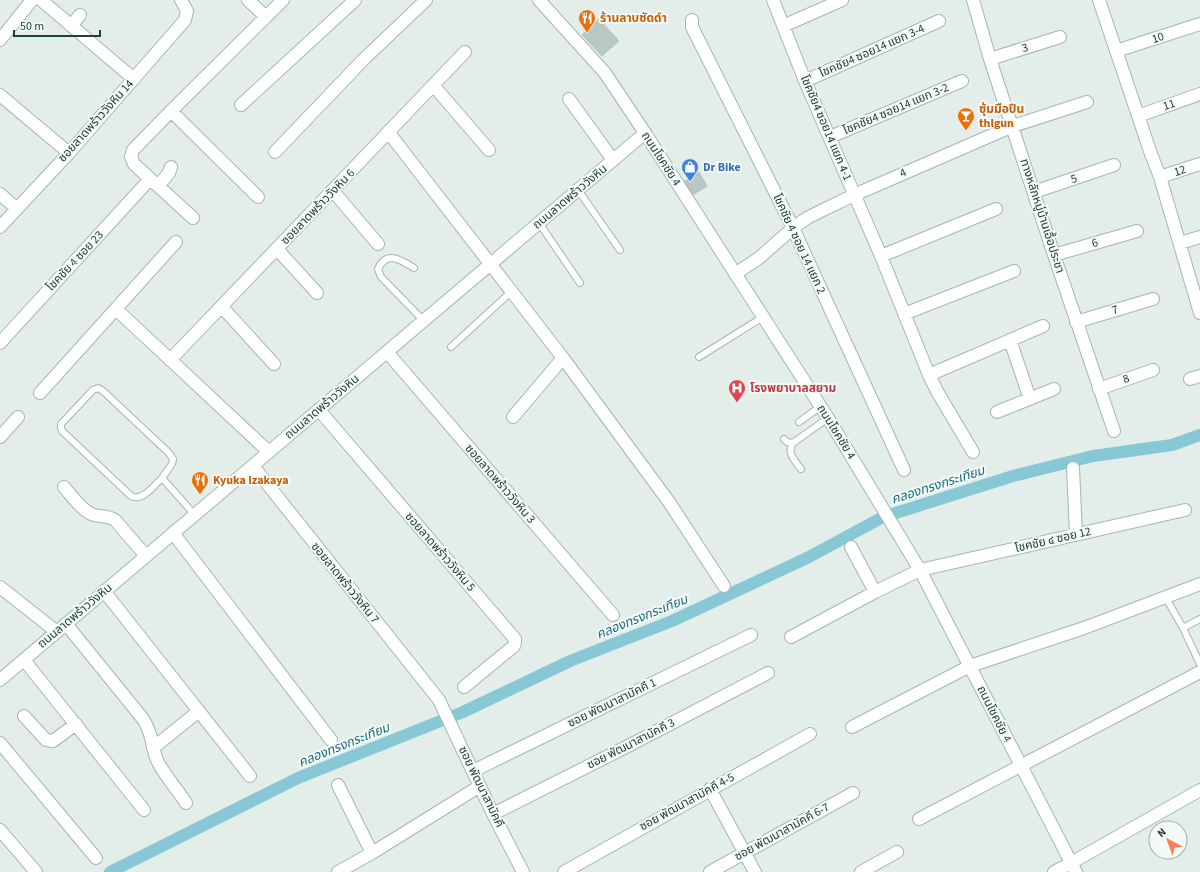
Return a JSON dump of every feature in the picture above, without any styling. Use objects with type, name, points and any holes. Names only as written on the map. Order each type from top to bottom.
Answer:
[{"type":"street","points":[[0,40],[32,0]]},
{"type":"street","points":[[41,0],[134,79]]},
{"type":"street","name":"ซอยลาดพร้าววังหิน 14","points":[[0,227],[16,208],[69,153],[185,20],[187,11],[181,0]]},
{"type":"street","points":[[248,0],[266,17]]},
{"type":"street","points":[[193,218],[134,164],[130,157],[133,150],[171,111],[283,0]]},
{"type":"street","points":[[240,105],[355,0]]},
{"type":"street","points":[[275,152],[363,60],[426,0]]},
{"type":"street","name":"ถนนโชคชัย 4","points":[[539,0],[605,74],[645,133],[828,418],[888,515],[920,570],[1073,867]]},
{"type":"street","name":"โชคชัย4 ซอย14 แยก 4-1","points":[[773,0],[805,80],[881,256],[929,375],[973,452]]},
{"type":"street","points":[[783,26],[842,0]]},
{"type":"street","name":"ทางหลักหมู่บ้านเอื้อประชา","points":[[973,0],[990,59],[1054,255],[1114,431]]},
{"type":"street","points":[[1099,0],[1160,177],[1199,307]]},
{"type":"street","points":[[71,26],[80,15]]},
{"type":"street","name":"โชคชัย 4 ซอย 14 แยก 2","points":[[692,20],[692,26],[793,228],[904,470]]},
{"type":"street","name":"โชคชัย4 ซอย14 แยก 3-4","points":[[805,80],[939,21]]},
{"type":"street","name":"10","points":[[1116,51],[1200,24]]},
{"type":"street","name":"3","points":[[990,59],[1060,37]]},
{"type":"street","name":"ซอยลาดพร้าววังหิน 6","points":[[170,360],[465,52]]},
{"type":"street","name":"โชคชัย4 ซอย14 แยก 3-2","points":[[830,137],[962,81]]},
{"type":"street","points":[[433,85],[489,150]]},
{"type":"street","points":[[0,94],[69,153]]},
{"type":"street","name":"11","points":[[1138,116],[1200,94]]},
{"type":"street","points":[[569,99],[613,160]]},
{"type":"street","name":"4","points":[[736,274],[759,258],[793,228],[807,218],[854,195],[1012,126],[1087,102]]},
{"type":"street","points":[[171,111],[258,197]]},
{"type":"street","points":[[389,133],[563,358],[669,502],[724,586]]},
{"type":"street","name":"ถนนลาดพร้าววังหิน","points":[[0,680],[645,133]]},
{"type":"street","name":"12","points":[[1160,177],[1200,164]]},
{"type":"street","name":"โชคชัย 4 ซอย 23","points":[[0,343],[154,182],[168,173],[170,166]]},
{"type":"street","name":"5","points":[[1034,192],[1114,166]]},
{"type":"street","points":[[333,191],[378,244]]},
{"type":"street","points":[[0,194],[16,208]]},
{"type":"street","points":[[881,256],[996,209]]},
{"type":"street","name":"6","points":[[1054,255],[1137,231]]},
{"type":"street","points":[[1180,243],[1200,237]]},
{"type":"street","points":[[40,393],[117,310],[176,242]]},
{"type":"street","points":[[277,249],[317,293]]},
{"type":"street","points":[[904,314],[1014,271]]},
{"type":"street","name":"7","points":[[1076,322],[1153,299]]},
{"type":"street","points":[[222,307],[274,364]]},
{"type":"street","points":[[117,310],[269,452]]},
{"type":"street","points":[[929,375],[1043,326]]},
{"type":"street","points":[[1010,340],[1030,399]]},
{"type":"street","name":"ซอยลาดพร้าววังหิน 3","points":[[387,352],[613,615]]},
{"type":"street","points":[[513,417],[563,358]]},
{"type":"street","name":"8","points":[[1099,389],[1153,370]]},
{"type":"street","points":[[997,412],[1054,389]]},
{"type":"street","name":"ซอยลาดพร้าววังหิน 5","points":[[319,410],[515,639],[514,646],[464,688]]},
{"type":"street","points":[[0,437],[18,417]]},
{"type":"street","name":"ซอยลาดพร้าววังหิน 7","points":[[252,466],[439,700]]},
{"type":"street","points":[[1073,468],[1076,535]]},
{"type":"street","points":[[64,487],[86,511],[93,515],[109,516],[115,520],[146,556]]},
{"type":"street","name":"โชคชัย ๔ ซอย 12","points":[[791,637],[875,592],[920,570],[1185,510]]},
{"type":"street","points":[[173,533],[331,740]]},
{"type":"street","points":[[851,547],[875,592]]},
{"type":"street","points":[[852,727],[970,666],[1084,628],[1200,584]]},
{"type":"street","points":[[0,587],[57,632]]},
{"type":"street","points":[[104,591],[250,776]]},
{"type":"street","points":[[66,624],[143,719],[149,728],[158,763],[186,802]]},
{"type":"street","name":"ซอย พัฒนาสามัคคี 1","points":[[473,771],[751,635]]},
{"type":"street","points":[[24,660],[144,810]]},
{"type":"street","points":[[919,819],[1200,665]]},
{"type":"street","name":"ซอย พัฒนาสามัคคี 3","points":[[493,814],[768,673]]},
{"type":"street","name":"ซอย พัฒนาสามัคคี","points":[[439,700],[493,814],[524,872]]},
{"type":"street","points":[[153,748],[200,711]]},
{"type":"street","points":[[24,716],[46,740],[52,741],[76,724]]},
{"type":"street","name":"ซอย พัฒนาสามัคคี 4-5","points":[[564,872],[810,734]]},
{"type":"street","points":[[0,742],[96,858]]},
{"type":"street","points":[[338,785],[372,853]]},
{"type":"street","points":[[338,872],[372,853],[480,786]]},
{"type":"street","points":[[710,789],[755,872]]},
{"type":"street","points":[[1054,872],[1073,867],[1200,790]]},
{"type":"street","name":"ซอย พัฒนาสามัคคี 6-7","points":[[710,872],[853,793]]},
{"type":"street","points":[[0,830],[36,872]]},
{"type":"street","points":[[861,872],[897,852]]},
{"type":"lane","points":[[578,190],[620,250]]},
{"type":"lane","points":[[539,223],[580,283]]},
{"type":"lane","points":[[414,268],[402,260],[392,258],[385,259],[381,262],[378,269],[382,277],[424,321]]},
{"type":"lane","points":[[451,347],[511,292]]},
{"type":"lane","points":[[699,358],[763,317]]},
{"type":"lane","points":[[98,388],[169,453],[173,459],[172,464],[162,478],[141,497],[135,498],[131,496],[62,431],[60,428],[61,424],[93,390],[98,388]]},
{"type":"lane","points":[[799,422],[820,406]]},
{"type":"lane","points":[[801,469],[790,452],[790,447],[793,443],[828,418]]},
{"type":"lane","points":[[784,439],[787,442],[793,443]]},
{"type":"lane","points":[[162,478],[195,515]]},
{"type":"lane","points":[[1166,598],[1183,628],[1200,665]]},
{"type":"lane","points":[[1183,628],[1200,620]]},
{"type":"building","points":[[599,19],[619,41],[602,56],[582,35]]},
{"type":"building","points":[[699,172],[707,186],[691,196],[682,183]]},
{"type":"waterway","name":"คลองทรงกระเทียม","points":[[110,872],[298,778],[463,712],[570,661],[672,621],[807,558],[883,517],[1013,476],[1093,456],[1172,445],[1200,435]]},
{"type":"place","name":"ร้านลาบซัดดำ","points":[[587,33]]},
{"type":"place","name":"ซุ้มมือปืน thlgun","points":[[966,131]]},
{"type":"place","name":"Dr Bike","points":[[690,182]]},
{"type":"place","name":"โรงพยาบาลสยาม","points":[[737,403]]},
{"type":"place","name":"Kyuka Izakaya","points":[[200,495]]}]
